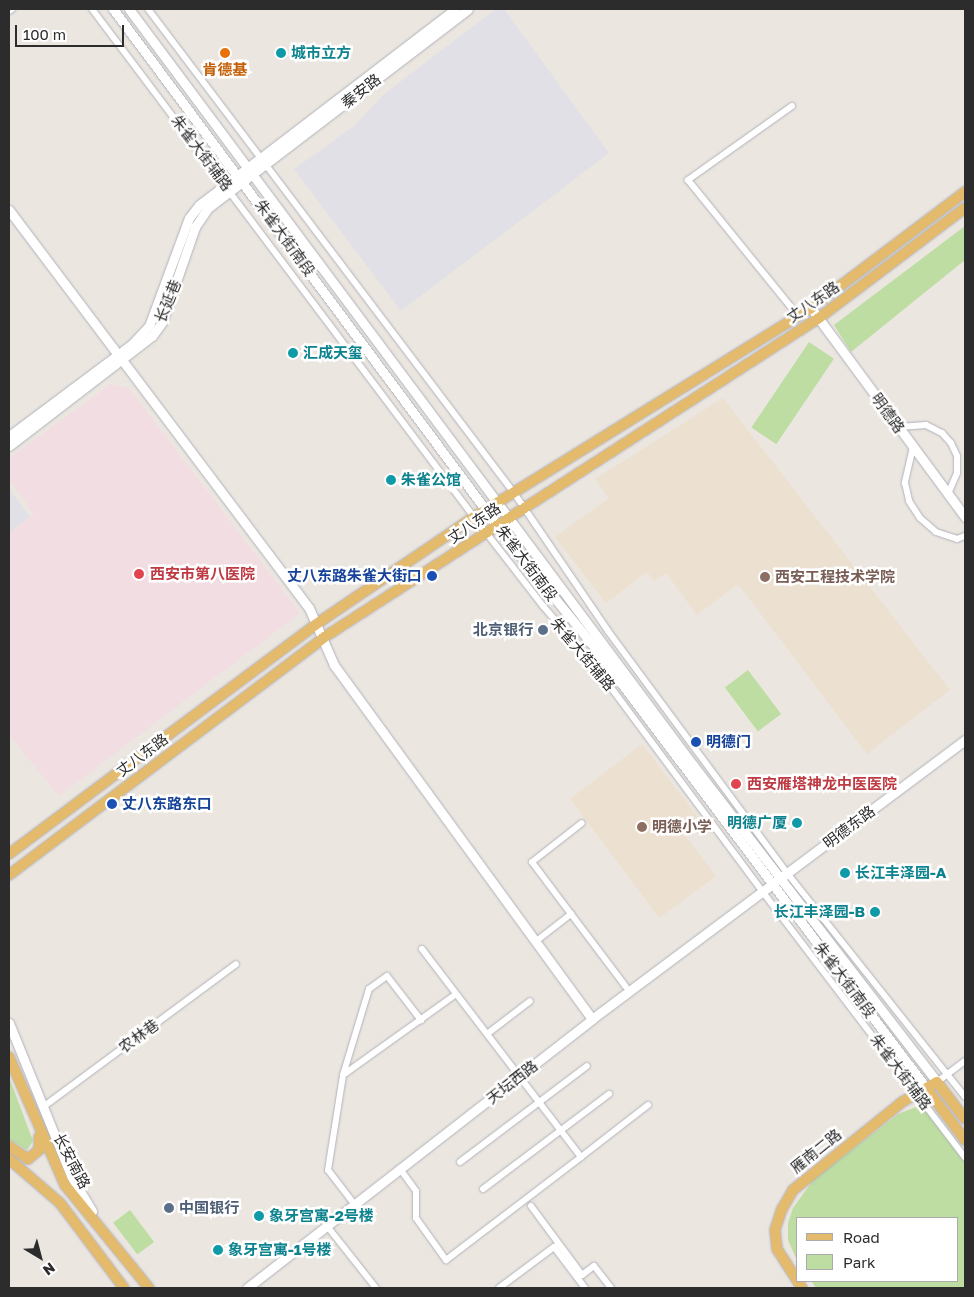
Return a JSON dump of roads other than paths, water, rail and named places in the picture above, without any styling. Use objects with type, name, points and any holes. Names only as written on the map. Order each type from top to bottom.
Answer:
[{"type":"main road","name":"丈八东路","points":[[9,854],[315,625],[474,517],[811,308],[965,192]]},
{"type":"main road","name":"丈八东路","points":[[9,877],[323,638],[819,318],[965,208]]},
{"type":"main road","name":"长安南路","points":[[9,1058],[37,1126],[65,1185],[104,1230],[149,1288]]},
{"type":"main road","name":"雁南二路","points":[[796,1279],[776,1249],[775,1230],[782,1209],[793,1190],[902,1102],[923,1092],[937,1082]]},
{"type":"main road","points":[[937,1082],[965,1119]]},
{"type":"main road","points":[[923,1092],[965,1140]]},
{"type":"main road","points":[[9,1146],[25,1158],[34,1156],[40,1146],[37,1126]]},
{"type":"main road","name":"长安南路","points":[[9,1159],[60,1203],[124,1288]]},
{"type":"street","name":"朱雀大街辅路","points":[[92,9],[228,186],[474,517],[543,606],[596,666],[762,891],[923,1092],[965,1157]]},
{"type":"street","name":"朱雀大街南段","points":[[113,9],[498,526],[772,884],[923,1092]]},
{"type":"street","name":"朱雀大街南段","points":[[129,9],[251,169],[510,518],[783,876],[937,1082]]},
{"type":"street","name":"朱雀大街辅路","points":[[148,9],[514,493],[608,631],[783,876],[965,1097]]},
{"type":"street","name":"秦安路","points":[[262,161],[455,9]]},
{"type":"street","name":"秦安路","points":[[251,169],[468,9]]},
{"type":"street","points":[[792,106],[688,180],[798,316]]},
{"type":"street","name":"长延巷","points":[[9,436],[121,358],[143,345],[162,322],[199,217],[228,186],[251,169]]},
{"type":"street","points":[[9,210],[309,608],[334,665],[592,1019]]},
{"type":"street","name":"明德路","points":[[811,308],[965,517]]},
{"type":"street","name":"长延巷","points":[[9,446],[121,358]]},
{"type":"street","points":[[899,427],[926,426],[942,433],[951,443],[957,456],[957,474],[948,494]]},
{"type":"street","points":[[913,447],[905,483],[909,501],[920,518],[936,532],[957,539],[965,536]]},
{"type":"street","name":"明德东路","points":[[783,876],[965,740]]},
{"type":"street","points":[[582,823],[532,862],[626,987]]},
{"type":"street","name":"天坛西路","points":[[247,1288],[592,1019],[783,876]]},
{"type":"street","points":[[535,942],[571,914]]},
{"type":"street","points":[[422,949],[581,1157]]},
{"type":"street","name":"农林巷","points":[[43,1107],[236,964]]},
{"type":"street","points":[[355,1205],[328,1170],[343,1075],[369,989],[387,976],[421,1020]]},
{"type":"street","points":[[343,1075],[456,994]]},
{"type":"street","points":[[487,1034],[530,1001]]},
{"type":"street","points":[[9,1024],[74,1183],[104,1230]]},
{"type":"street","name":"雁南二路","points":[[937,1082],[965,1061]]},
{"type":"street","points":[[460,1162],[587,1066]]},
{"type":"street","points":[[483,1189],[609,1094]]},
{"type":"street","points":[[400,1169],[416,1191],[416,1218],[446,1260],[648,1106]]},
{"type":"street","points":[[531,1206],[582,1275],[594,1266],[611,1288]]},
{"type":"street","points":[[327,1226],[376,1288]]},
{"type":"street","points":[[499,1288],[554,1247],[585,1288]]},
{"type":"place","name":"肯德基","points":[[225,53]]},
{"type":"place","name":"城市立方","points":[[281,53]]},
{"type":"place","name":"汇成天玺","points":[[293,353]]},
{"type":"place","name":"朱雀公馆","points":[[391,480]]},
{"type":"place","name":"西安市第八医院","points":[[139,574]]},
{"type":"place","name":"丈八东路朱雀大街口","points":[[432,576]]},
{"type":"place","name":"西安工程技术学院","points":[[765,577]]},
{"type":"place","name":"北京银行","points":[[543,630]]},
{"type":"place","name":"明德门","points":[[696,742]]},
{"type":"place","name":"西安雁塔神龙中医医院","points":[[736,784]]},
{"type":"place","name":"丈八东路东口","points":[[112,804]]},
{"type":"place","name":"明德广厦","points":[[797,823]]},
{"type":"place","name":"明德小学","points":[[642,827]]},
{"type":"place","name":"长江丰泽园-A","points":[[845,873]]},
{"type":"place","name":"长江丰泽园-B","points":[[875,912]]},
{"type":"place","name":"中国银行","points":[[169,1208]]},
{"type":"place","name":"象牙宫寓-2号楼","points":[[259,1216]]},
{"type":"place","name":"象牙宫寓-1号楼","points":[[218,1250]]}]
